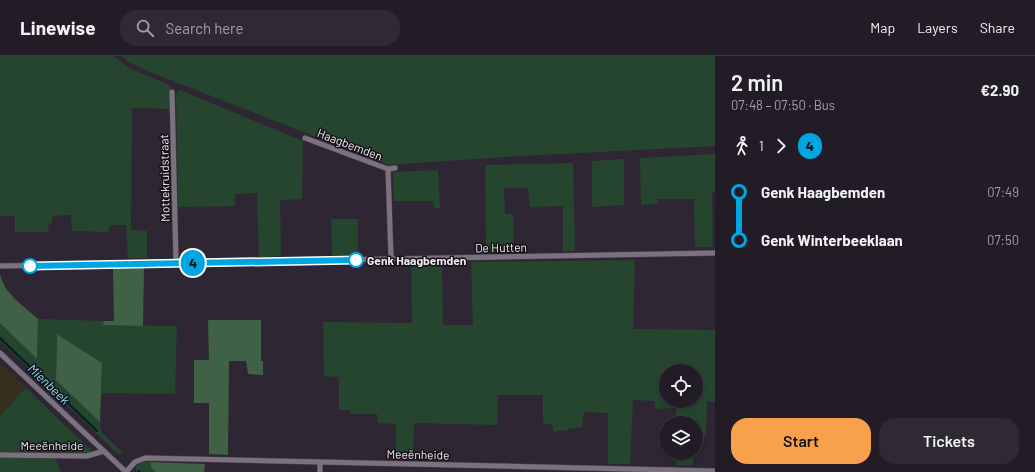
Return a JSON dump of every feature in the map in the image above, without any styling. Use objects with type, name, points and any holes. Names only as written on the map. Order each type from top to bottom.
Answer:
[{"type":"street","name":"Mottekruidstraat","points":[[172,92],[176,264]]},
{"type":"street","name":"Haagbemden","points":[[305,138],[388,169],[395,168]]},
{"type":"street","name":"Haagbemden","points":[[388,169],[391,258]]},
{"type":"street","name":"De Hutten","points":[[0,266],[715,253]]},
{"type":"street","points":[[0,353],[126,472]]},
{"type":"street","name":"Meeënheide","points":[[0,455],[87,456],[104,451]]},
{"type":"street","name":"Meeënheide","points":[[126,472],[135,462],[145,458],[715,471]]},
{"type":"street","points":[[320,462],[320,472]]},
{"type":"shaded area","points":[[0,363],[26,388],[0,416]]},
{"type":"green space","points":[[0,56],[113,56],[131,69],[167,84],[170,87],[169,109],[132,108],[131,230],[147,231],[147,258],[128,258],[126,225],[109,225],[109,232],[72,231],[71,215],[52,216],[52,223],[49,223],[48,232],[15,232],[15,216],[0,216]]},
{"type":"green space","points":[[121,56],[715,56],[715,146],[504,157],[388,165],[150,72],[130,63]]},
{"type":"green space","points":[[180,90],[303,141],[302,199],[280,200],[281,256],[259,257],[257,193],[235,194],[235,206],[178,207],[176,93]]},
{"type":"green space","points":[[715,154],[715,192],[712,192],[713,247],[695,247],[694,199],[658,199],[658,204],[641,205],[640,158]]},
{"type":"green space","points":[[624,159],[624,205],[592,207],[592,161]]},
{"type":"green space","points":[[573,163],[575,251],[563,251],[563,206],[530,207],[528,188],[504,188],[505,214],[513,214],[514,253],[486,252],[485,165]]},
{"type":"green space","points":[[438,170],[440,208],[434,208],[433,201],[394,201],[393,172]]},
{"type":"green space","points":[[331,219],[358,219],[358,254],[332,256]]},
{"type":"green space","points":[[635,260],[633,329],[715,330],[715,402],[707,401],[706,436],[703,436],[703,416],[676,416],[676,408],[655,409],[655,401],[633,400],[630,464],[608,464],[608,413],[584,412],[582,427],[554,432],[552,425],[543,423],[543,395],[498,395],[497,425],[414,423],[413,459],[396,459],[396,424],[378,423],[377,414],[350,414],[350,410],[339,410],[339,377],[324,376],[323,322],[412,323],[411,262],[442,263],[443,325],[473,325],[471,262]]},
{"type":"green space","points":[[144,268],[143,326],[103,325],[104,321],[114,321],[113,269]]},
{"type":"green space","points":[[0,274],[2,281],[10,294],[38,319],[37,359],[0,323]]},
{"type":"green space","points":[[38,319],[104,321],[104,325],[177,326],[175,394],[101,393],[102,363],[57,334],[56,380],[100,422],[101,432],[123,453],[118,454],[0,341],[0,323],[37,359]]},
{"type":"green space","points":[[208,320],[261,320],[261,361],[263,361],[263,375],[248,374],[246,361],[229,361],[228,455],[209,454],[209,403],[194,403],[194,360],[209,360]]},
{"type":"green space","points":[[57,334],[102,363],[100,422],[56,380]]},
{"type":"green space","points":[[26,388],[94,453],[0,452],[0,416]]},
{"type":"green space","points":[[0,457],[55,458],[61,472],[0,472]]},
{"type":"green space","points":[[676,460],[693,460],[693,465],[676,465]]},
{"type":"green space","points":[[142,461],[151,462],[151,467],[155,472],[136,472],[136,466]]},
{"type":"green space","points":[[151,462],[205,464],[204,472],[155,472],[151,467]]},
{"type":"waterway","name":"Mienbeek","points":[[0,338],[97,431]]},
{"type":"bus line","name":"4","points":[[30,266],[356,260]]},
{"type":"place","name":"Genk Haagbemden","points":[[356,260]]}]
